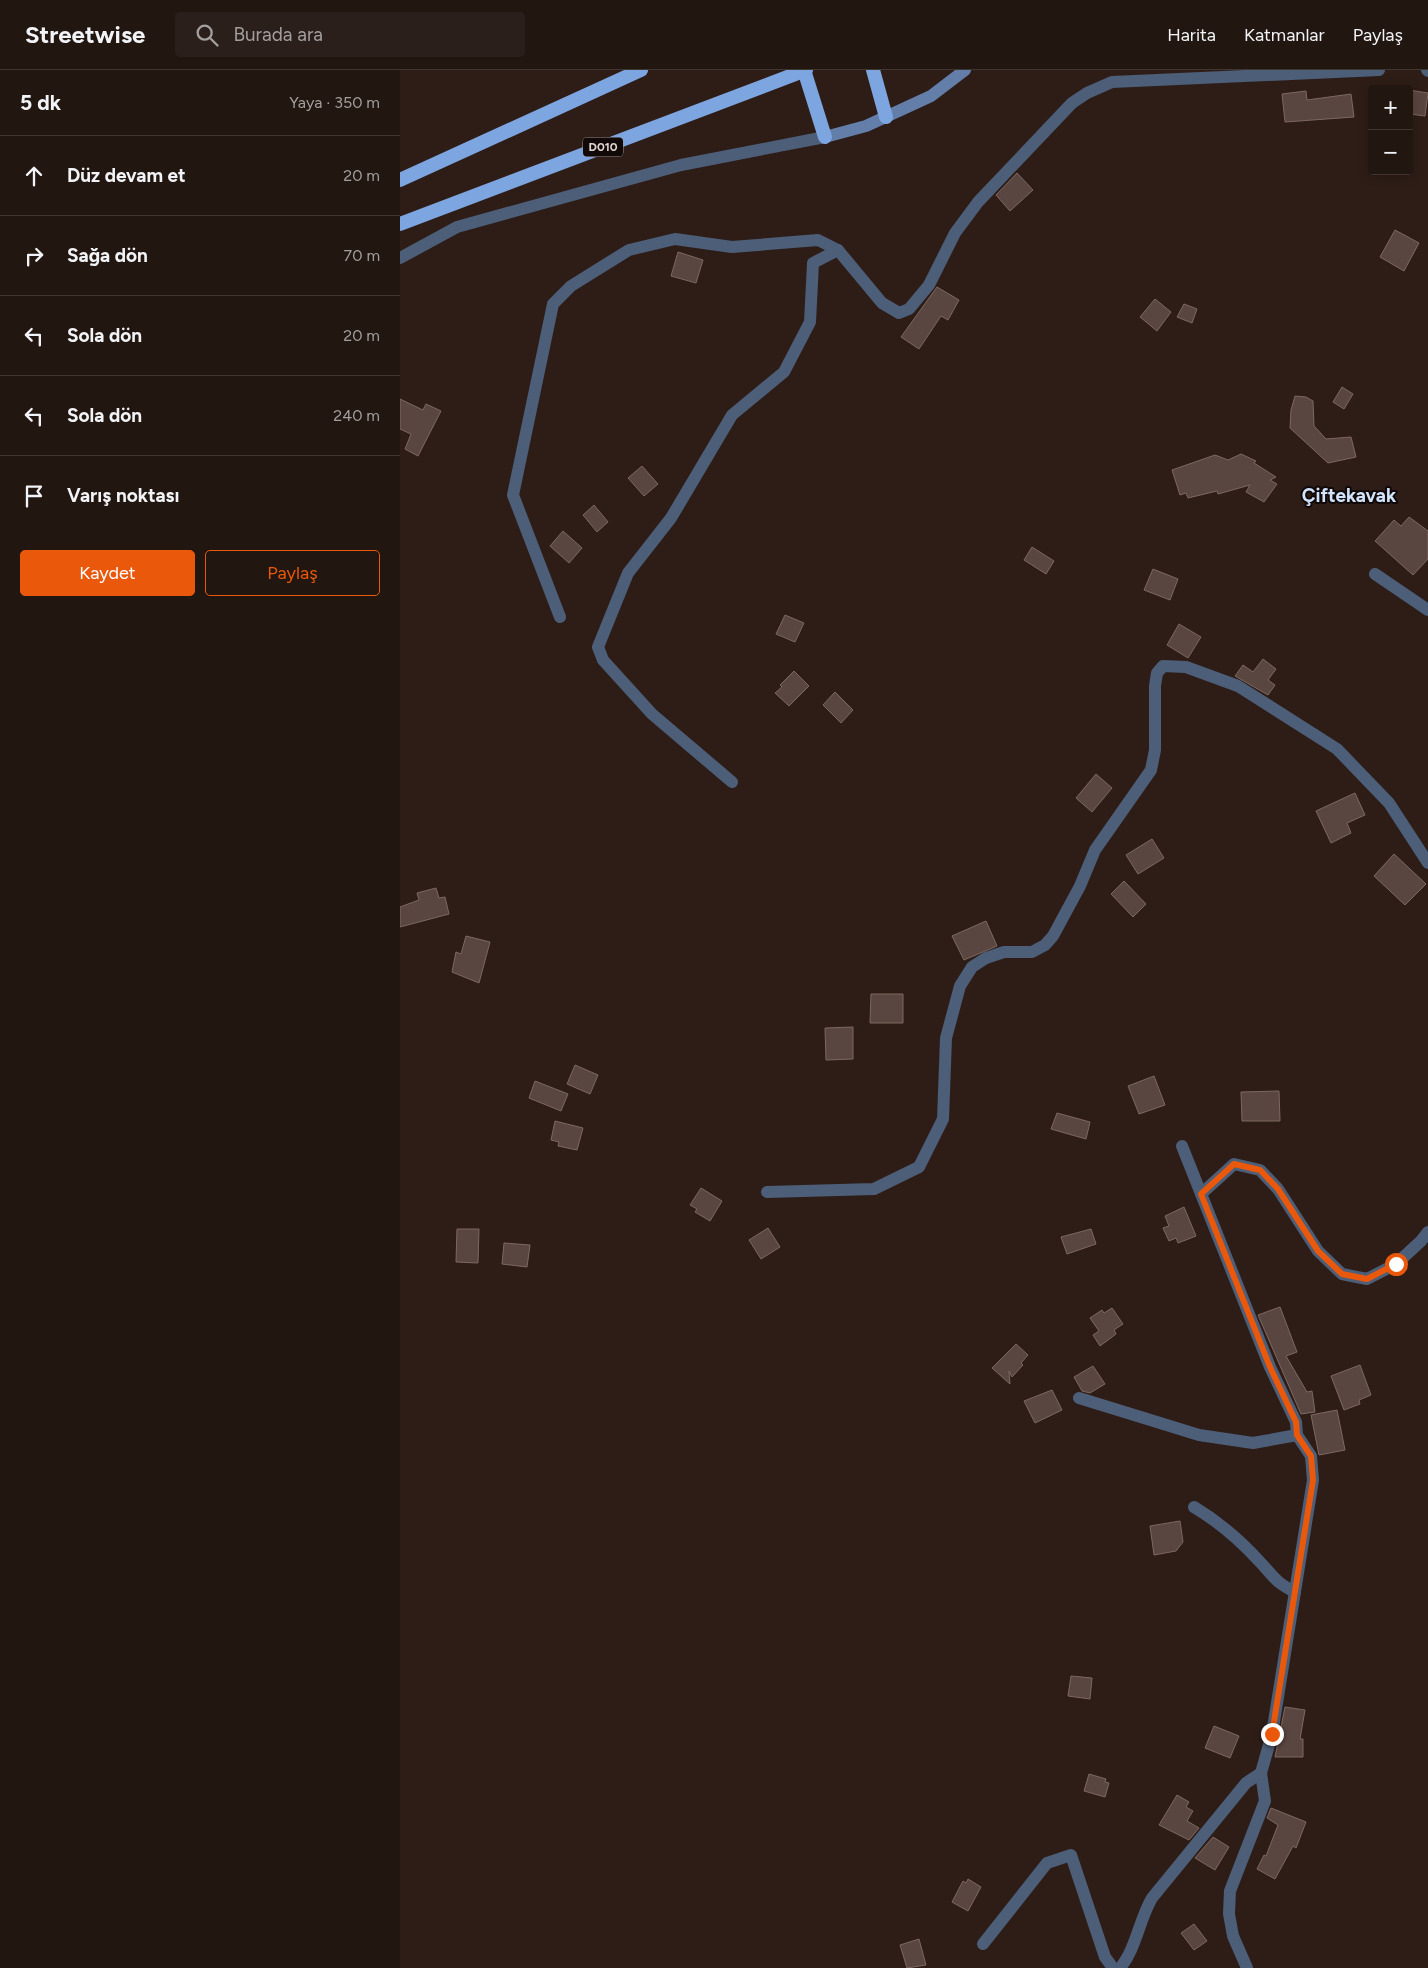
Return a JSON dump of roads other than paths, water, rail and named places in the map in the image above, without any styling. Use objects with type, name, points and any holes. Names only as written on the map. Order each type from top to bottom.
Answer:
[{"type":"highway","points":[[400,180],[640,70]]},
{"type":"highway","points":[[805,70],[825,137]]},
{"type":"highway","name":"D010","points":[[400,224],[805,70]]},
{"type":"highway","points":[[873,70],[886,117]]},
{"type":"main road","points":[[825,137],[848,132],[931,96],[965,70]]},
{"type":"street","points":[[560,617],[513,495],[553,304],[571,286],[629,250],[674,238],[732,247],[818,240],[838,250],[882,303],[899,312],[909,309],[929,285],[955,233],[978,202],[1072,103],[1087,93],[1112,82],[1379,70]]},
{"type":"street","points":[[400,258],[457,227],[681,164],[825,137]]},
{"type":"street","points":[[732,782],[652,714],[604,660],[598,647],[628,573],[671,518],[732,415],[784,372],[810,322],[812,263],[838,250]]},
{"type":"street","points":[[1375,574],[1428,610]]},
{"type":"street","points":[[767,1192],[874,1189],[919,1167],[943,1119],[946,1038],[960,986],[972,966],[986,958],[1004,952],[1032,952],[1045,945],[1053,936],[1080,886],[1095,850],[1151,770],[1155,750],[1155,686],[1157,674],[1163,666],[1186,667],[1238,686],[1337,748],[1389,803],[1428,864]]},
{"type":"street","points":[[1182,1146],[1270,1367],[1296,1422],[1297,1435],[1311,1456],[1313,1480],[1272,1734],[1261,1773],[1265,1801],[1230,1891],[1230,1914],[1233,1936],[1247,1968]]},
{"type":"street","points":[[1201,1194],[1234,1164],[1260,1170],[1278,1189],[1318,1251],[1342,1274],[1367,1279],[1396,1264],[1428,1232]]},
{"type":"street","points":[[1079,1398],[1208,1436],[1253,1443],[1297,1435]]},
{"type":"street","points":[[1194,1506],[1220,1523],[1261,1562],[1278,1584],[1295,1592]]},
{"type":"street","points":[[1120,1968],[1126,1960],[1143,1913],[1152,1898],[1246,1783],[1261,1773]]},
{"type":"street","points":[[983,1944],[1047,1863],[1071,1855],[1104,1957],[1113,1968]]},
{"type":"district","name":"Çiftekavak","points":[[1349,495]]}]
